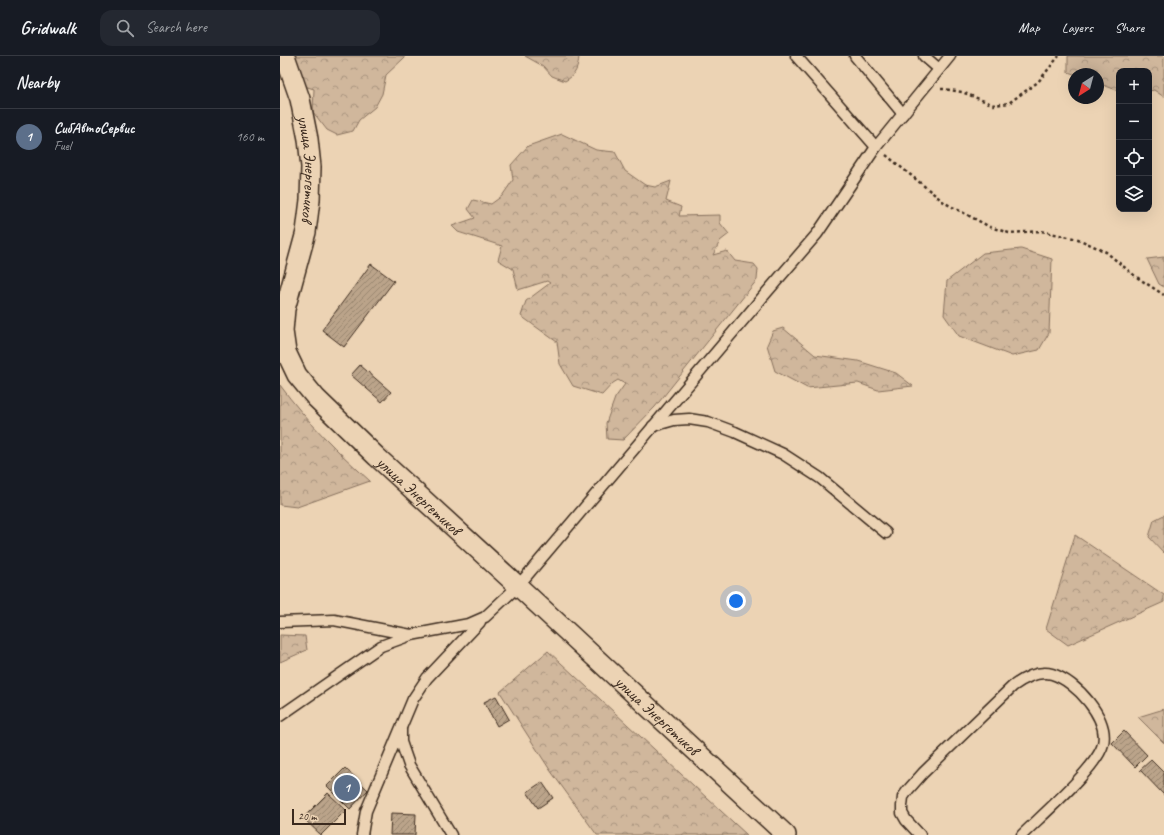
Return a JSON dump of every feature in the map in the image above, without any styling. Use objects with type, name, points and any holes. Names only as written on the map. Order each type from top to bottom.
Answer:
[{"type":"street","name":"улица Энергетиков","points":[[285,56],[300,100],[308,139],[311,167],[310,200],[306,232],[285,308],[282,331],[286,352],[297,375],[316,398],[377,457],[786,835]]},
{"type":"lane","points":[[796,56],[876,147]]},
{"type":"lane","points":[[855,56],[904,114]]},
{"type":"lane","points":[[924,56],[939,69]]},
{"type":"lane","points":[[362,835],[366,811],[401,724],[413,698],[427,678],[485,617],[518,586],[817,234],[876,147],[950,56]]},
{"type":"lane","points":[[653,426],[674,420],[689,419],[708,422],[755,441],[783,454],[820,478],[886,533]]},
{"type":"lane","points":[[280,716],[381,646],[411,634],[469,624],[485,617]]},
{"type":"lane","points":[[280,622],[334,620],[411,634]]},
{"type":"lane","points":[[920,835],[906,820],[902,813],[903,798],[908,790],[923,773],[1013,686],[1022,679],[1031,675],[1052,674],[1071,684],[1099,716],[1103,727],[1103,744],[1090,767],[1022,835]]},
{"type":"lane","points":[[401,724],[401,742],[409,764],[451,835]]},
{"type":"path","points":[[919,94],[944,89],[962,92],[994,105],[1009,104],[1038,82],[1059,56]]},
{"type":"path","points":[[876,147],[945,203],[990,227],[1009,233],[1041,231],[1078,239],[1106,252],[1135,276],[1164,296]]},
{"type":"green space","points":[[292,56],[404,56],[404,58],[386,75],[382,94],[375,107],[359,120],[353,131],[337,135],[327,130],[313,112],[314,89],[301,85]]},
{"type":"green space","points":[[525,56],[579,56],[576,71],[565,81],[552,76],[543,66]]},
{"type":"green space","points":[[1068,56],[1164,56],[1164,97],[1154,90],[1152,90],[1152,68],[1116,68],[1116,90],[1104,85],[1104,68],[1068,68]]},
{"type":"green space","points":[[562,134],[596,150],[615,152],[625,171],[645,185],[655,187],[671,181],[666,201],[681,207],[679,216],[720,215],[720,223],[729,234],[720,241],[713,255],[727,251],[735,261],[754,264],[758,269],[757,280],[655,407],[623,440],[607,439],[606,423],[615,398],[625,384],[618,380],[613,383],[602,395],[573,386],[560,364],[557,342],[521,316],[526,301],[550,283],[547,281],[518,290],[513,269],[498,260],[502,246],[458,232],[452,226],[475,218],[468,209],[473,200],[491,204],[502,196],[513,180],[511,165],[528,146]]},
{"type":"green space","points":[[1021,249],[1052,259],[1049,333],[1039,350],[1012,356],[959,336],[944,315],[947,281],[983,253]]},
{"type":"green space","points":[[1164,257],[1164,287],[1159,284],[1147,259]]},
{"type":"green space","points":[[783,328],[815,355],[858,361],[896,373],[913,386],[878,390],[858,383],[807,388],[775,371],[767,345],[773,331]]},
{"type":"green space","points":[[280,385],[323,436],[370,481],[297,507],[280,505]]},
{"type":"green space","points":[[1164,515],[1164,553],[1149,537],[1154,520]]},
{"type":"green space","points":[[1075,535],[1164,595],[1164,602],[1068,645],[1046,629]]},
{"type":"green space","points":[[280,635],[305,636],[307,650],[280,662]]},
{"type":"green space","points":[[548,651],[747,835],[597,835],[550,770],[500,692]]},
{"type":"green space","points":[[1164,709],[1164,743],[1138,717]]},
{"type":"building","points":[[371,264],[394,281],[344,347],[322,330]]},
{"type":"building","points":[[360,365],[391,392],[382,402],[351,375]]},
{"type":"building","points":[[496,696],[509,719],[497,726],[484,702]]},
{"type":"building","points":[[1124,731],[1147,755],[1135,767],[1112,743]]},
{"type":"building","points":[[1151,760],[1164,773],[1164,795],[1140,770]]},
{"type":"building","points":[[345,768],[368,790],[350,809],[327,786]]},
{"type":"building","points":[[542,782],[553,798],[538,808],[527,792]]},
{"type":"building","points":[[328,793],[346,810],[321,835],[303,818]]},
{"type":"building","points":[[391,813],[416,814],[415,835],[390,835]]},
{"type":"place","name":"СибАвтоСервис","points":[[347,788]]}]
